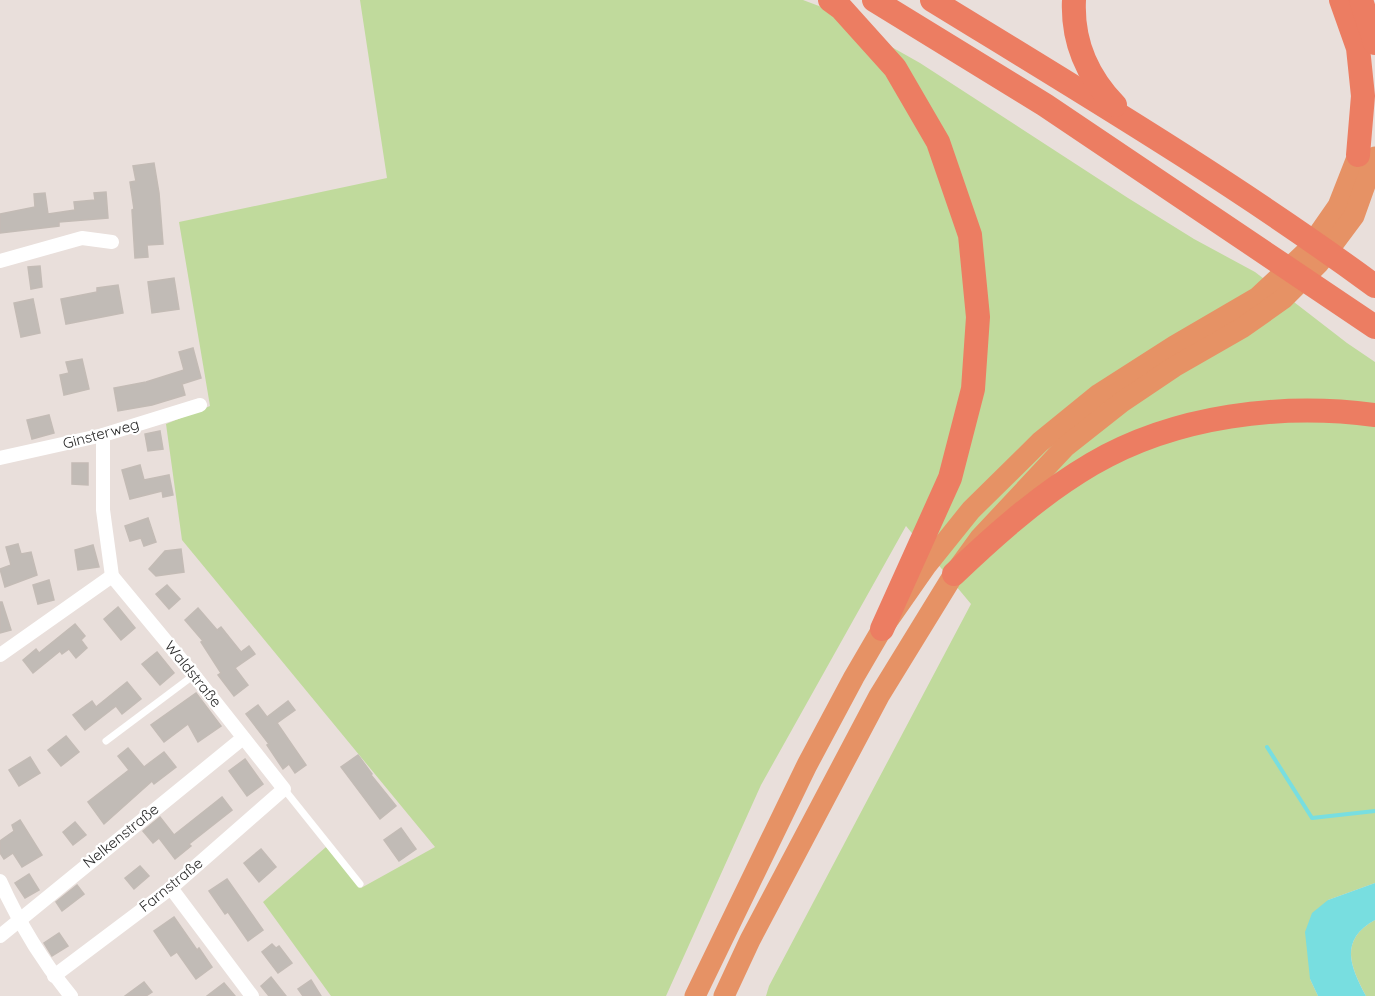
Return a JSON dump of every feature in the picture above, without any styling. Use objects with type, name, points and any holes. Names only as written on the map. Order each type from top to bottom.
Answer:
[{"type":"highway","points":[[695,996],[807,765],[882,628],[950,478],[973,389],[978,317],[970,235],[938,142],[895,68],[841,8],[830,0]]},
{"type":"highway","points":[[874,0],[1045,105],[1375,327]]},
{"type":"highway","points":[[932,0],[1167,145],[1298,230],[1375,286]]},
{"type":"highway","points":[[1074,0],[1073,16],[1080,52],[1098,86],[1114,104],[1167,145]]},
{"type":"highway","points":[[724,996],[750,940],[879,696],[954,574],[980,538],[1065,447],[1122,402],[1174,367],[1242,328],[1283,299],[1319,263],[1354,216],[1367,156],[1358,48],[1341,0]]},
{"type":"highway","points":[[1362,0],[1375,43]]},
{"type":"highway","points":[[882,628],[971,510],[1040,441],[1099,394],[1174,346],[1258,297],[1306,252],[1338,206],[1367,156]]},
{"type":"highway","points":[[954,574],[1022,511],[1094,463],[1145,439],[1196,423],[1236,415],[1282,410],[1338,410],[1375,415]]},
{"type":"street","points":[[0,261],[82,238],[112,242]]},
{"type":"street","name":"Ginsterweg","points":[[0,458],[103,435],[200,405]]},
{"type":"street","points":[[0,655],[112,576],[103,510],[103,435]]},
{"type":"street","name":"Waldstraße","points":[[112,576],[284,789]]},
{"type":"street","name":"Nelkenstraße","points":[[0,936],[243,738]]},
{"type":"street","name":"Farnstraße","points":[[54,976],[171,888],[284,789]]},
{"type":"street","points":[[0,881],[18,920],[54,976],[71,996]]},
{"type":"street","points":[[171,888],[252,996]]},
{"type":"lane","points":[[106,741],[194,675]]},
{"type":"lane","name":"Waldstraße","points":[[284,789],[360,884]]},
{"type":"green space","points":[[360,0],[803,0],[819,6],[920,63],[1128,198],[1194,239],[1255,272],[1375,362],[1375,883],[1328,900],[1310,979],[1318,996],[766,996],[769,986],[971,604],[906,526],[761,785],[666,996],[331,996],[263,902],[326,847],[361,888],[435,847],[182,540],[166,424],[210,406],[179,222],[387,178]]},
{"type":"green space","points":[[1375,920],[1375,996],[1366,996],[1352,964],[1352,945],[1356,936]]},
{"type":"water","points":[[1375,883],[1375,920],[1356,936],[1351,954],[1352,964],[1366,996],[1318,996],[1310,979],[1305,932],[1312,913],[1328,900]]},
{"type":"building","points":[[154,163],[163,244],[147,245],[148,257],[135,258],[132,210],[134,209],[130,182],[136,181],[133,166]]},
{"type":"building","points":[[106,192],[108,218],[59,222],[59,226],[0,233],[0,214],[35,207],[34,194],[45,193],[48,214],[75,210],[74,202],[95,200],[94,193]]},
{"type":"building","points":[[40,266],[42,287],[31,289],[28,267]]},
{"type":"building","points":[[174,278],[179,309],[152,313],[148,282]]},
{"type":"building","points":[[118,285],[123,313],[66,324],[61,299],[97,292],[97,288]]},
{"type":"building","points":[[33,299],[40,333],[21,337],[14,303]]},
{"type":"building","points":[[193,348],[201,378],[182,384],[185,395],[152,405],[118,411],[114,388],[146,382],[184,370],[179,352]]},
{"type":"building","points":[[82,359],[89,389],[64,395],[60,375],[69,373],[66,362]]},
{"type":"building","points":[[49,415],[54,433],[32,439],[27,420]]},
{"type":"building","points":[[160,431],[163,449],[148,451],[145,434]]},
{"type":"building","points":[[72,463],[88,463],[88,485],[72,484]]},
{"type":"building","points":[[140,465],[144,480],[169,475],[173,495],[163,497],[162,491],[130,499],[122,470]]},
{"type":"building","points":[[148,518],[156,542],[144,546],[141,538],[130,541],[125,526]]},
{"type":"building","points":[[18,544],[21,554],[31,552],[37,575],[5,587],[0,569],[11,565],[6,547]]},
{"type":"building","points":[[93,545],[99,567],[78,570],[75,550]]},
{"type":"building","points":[[181,549],[184,572],[156,576],[149,569],[165,551]]},
{"type":"building","points":[[49,580],[54,600],[38,604],[33,585]]},
{"type":"building","points":[[167,585],[180,599],[169,609],[156,594]]},
{"type":"building","points":[[0,602],[2,602],[11,630],[0,633]]},
{"type":"building","points":[[118,607],[135,628],[121,640],[104,619]]},
{"type":"building","points":[[198,608],[217,630],[221,627],[241,652],[249,646],[255,654],[235,668],[248,685],[234,696],[218,675],[221,673],[201,642],[203,641],[185,620]]},
{"type":"building","points":[[75,624],[85,636],[81,640],[87,648],[76,658],[69,649],[62,654],[60,651],[33,673],[23,660],[36,649],[39,653]]},
{"type":"building","points":[[157,652],[174,673],[160,685],[142,664]]},
{"type":"building","points":[[127,682],[141,699],[122,714],[116,706],[85,730],[73,715],[92,701],[96,707]]},
{"type":"building","points":[[196,693],[221,726],[198,742],[188,724],[164,742],[151,725]]},
{"type":"building","points":[[288,701],[295,710],[277,723],[306,765],[295,773],[289,764],[283,769],[267,745],[269,744],[246,714],[258,705],[267,717]]},
{"type":"building","points":[[66,736],[79,752],[61,766],[48,750]]},
{"type":"building","points":[[128,748],[144,767],[164,752],[176,767],[154,784],[152,781],[104,824],[88,802],[129,770],[118,756]]},
{"type":"building","points":[[358,755],[396,806],[380,819],[341,767]]},
{"type":"building","points":[[30,757],[40,773],[19,786],[9,770]]},
{"type":"building","points":[[245,759],[263,784],[247,796],[229,771]]},
{"type":"building","points":[[222,797],[232,810],[189,844],[191,846],[175,859],[159,838],[153,843],[143,831],[160,817],[174,835]]},
{"type":"building","points":[[20,820],[42,855],[22,867],[13,853],[4,859],[0,853],[0,841],[14,831],[12,825]]},
{"type":"building","points":[[75,822],[86,835],[73,845],[63,832]]},
{"type":"building","points":[[401,828],[416,849],[399,861],[384,840]]},
{"type":"building","points":[[261,849],[276,867],[259,882],[244,863]]},
{"type":"building","points":[[140,866],[149,876],[134,889],[125,878]]},
{"type":"building","points":[[29,874],[39,890],[25,898],[15,883]]},
{"type":"building","points":[[227,879],[263,930],[248,941],[228,912],[225,914],[209,891]]},
{"type":"building","points":[[77,885],[84,894],[62,911],[56,902]]},
{"type":"building","points":[[174,917],[212,967],[196,979],[177,952],[171,956],[154,931]]},
{"type":"building","points":[[59,933],[68,946],[52,956],[44,943]]},
{"type":"building","points":[[272,944],[276,948],[279,946],[292,963],[278,973],[262,952]]},
{"type":"building","points":[[271,977],[286,996],[269,996],[261,986]]},
{"type":"building","points":[[311,980],[321,996],[303,996],[298,989]]},
{"type":"building","points":[[144,982],[152,992],[146,996],[125,996]]},
{"type":"building","points":[[224,983],[235,996],[207,996]]},
{"type":"waterway","points":[[1267,747],[1312,818],[1375,811]]}]
